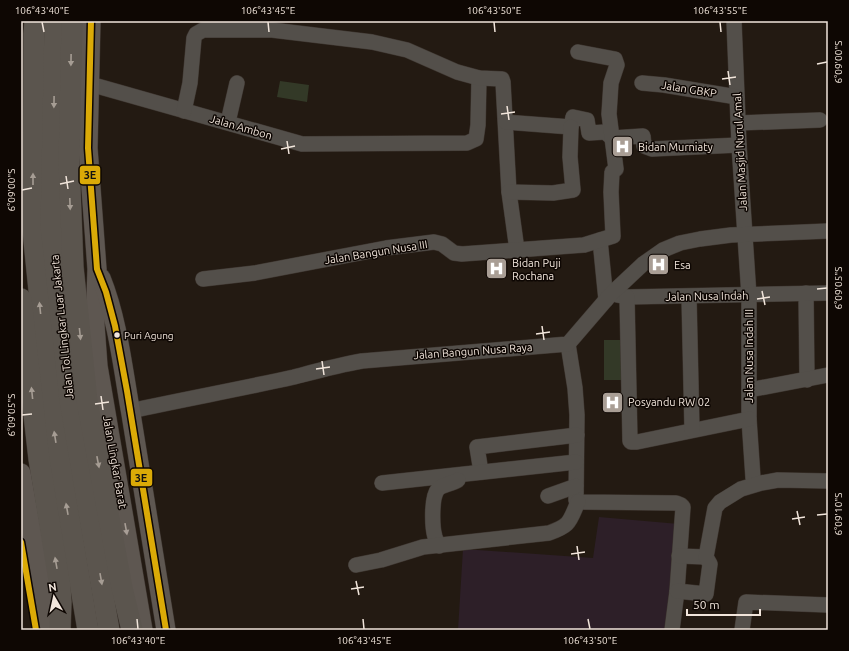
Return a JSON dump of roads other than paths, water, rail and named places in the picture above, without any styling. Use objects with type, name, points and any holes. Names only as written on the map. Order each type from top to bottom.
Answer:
[{"type":"highway","name":"Jalan Tol Lingkar Luar Jakarta","points":[[55,21],[51,226],[70,401],[109,630]]},
{"type":"highway","points":[[72,21],[69,162],[73,267],[87,401],[122,588],[132,630]]},
{"type":"highway","name":"Jalan Tol Lingkar Luar Jakarta","points":[[34,28],[33,232],[51,409],[61,476],[88,630]]},
{"type":"highway","points":[[21,90],[34,28]]},
{"type":"highway","points":[[21,299],[39,459],[60,586],[60,630]]},
{"type":"main road","name":"Jalan Lingkar Barat","points":[[91,21],[88,148],[97,269],[95,325],[98,366],[143,630]]},
{"type":"main road","name":"Jalan Lingkar Barat","points":[[97,269],[106,292],[115,326],[166,630]]},
{"type":"main road","points":[[21,473],[49,630]]},
{"type":"main road","points":[[21,542],[36,630]]},
{"type":"street","name":"Jalan Masjid Nurul Amal","points":[[734,21],[739,145],[745,234]]},
{"type":"street","points":[[184,111],[190,83],[194,38],[202,30],[272,30],[372,42],[407,50],[457,72],[479,78],[502,78],[506,122],[509,192],[517,250]]},
{"type":"street","points":[[578,52],[615,59],[617,65],[611,83],[609,114],[616,169],[612,172],[607,238],[609,297]]},
{"type":"street","name":"Jalan Ambon","points":[[90,84],[302,144],[467,144],[476,139],[478,125],[479,78]]},
{"type":"street","points":[[228,122],[237,82]]},
{"type":"street","name":"Jalan GBKP","points":[[642,83],[737,96]]},
{"type":"street","points":[[509,192],[553,193],[573,190],[570,157],[571,127],[573,117],[587,120],[589,133],[605,132],[612,138],[643,136],[644,146],[652,149],[739,145]]},
{"type":"street","points":[[738,123],[820,120]]},
{"type":"street","points":[[506,122],[571,127]]},
{"type":"street","points":[[356,565],[381,560],[423,547],[549,534],[563,528],[568,523],[578,502],[576,498],[577,435],[575,388],[568,344],[609,297],[643,264],[662,250],[680,243],[700,239],[745,234],[828,231]]},
{"type":"street","name":"Jalan Nusa Indah III","points":[[745,234],[749,296],[749,419],[753,478]]},
{"type":"street","name":"Jalan Bangun Nusa III","points":[[203,279],[255,273],[386,248],[434,242],[442,244],[454,253],[458,254],[584,245],[607,238]]},
{"type":"street","points":[[806,293],[807,380]]},
{"type":"street","name":"Jalan Nusa Indah","points":[[609,297],[749,296],[828,293]]},
{"type":"street","points":[[627,297],[630,441],[749,419]]},
{"type":"street","points":[[689,297],[692,430]]},
{"type":"street","name":"Jalan Bangun Nusa Raya","points":[[130,411],[294,377],[334,366],[362,361],[568,344]]},
{"type":"street","points":[[749,390],[828,375]]},
{"type":"street","points":[[474,473],[477,447],[577,435]]},
{"type":"street","points":[[382,483],[576,462]]},
{"type":"street","points":[[439,546],[434,536],[433,513],[436,491],[440,487],[450,485],[474,473]]},
{"type":"street","points":[[677,591],[706,594],[710,564],[706,557],[715,508],[720,502],[741,489],[778,480],[828,482]]},
{"type":"street","points":[[548,496],[576,486]]},
{"type":"street","points":[[578,502],[676,503],[681,505],[683,510],[677,591],[672,630]]},
{"type":"street","points":[[679,556],[706,557]]},
{"type":"street","points":[[742,630],[746,602],[828,605]]},
{"type":"place","name":"Bidan Murniaty","points":[[622,147]]},
{"type":"place","name":"Esa","points":[[658,265]]},
{"type":"place","name":"Bidan Puji Rochana","points":[[496,269]]},
{"type":"place","name":"Puri Agung","points":[[117,335]]},
{"type":"place","name":"Posyandu RW 02","points":[[612,402]]}]
